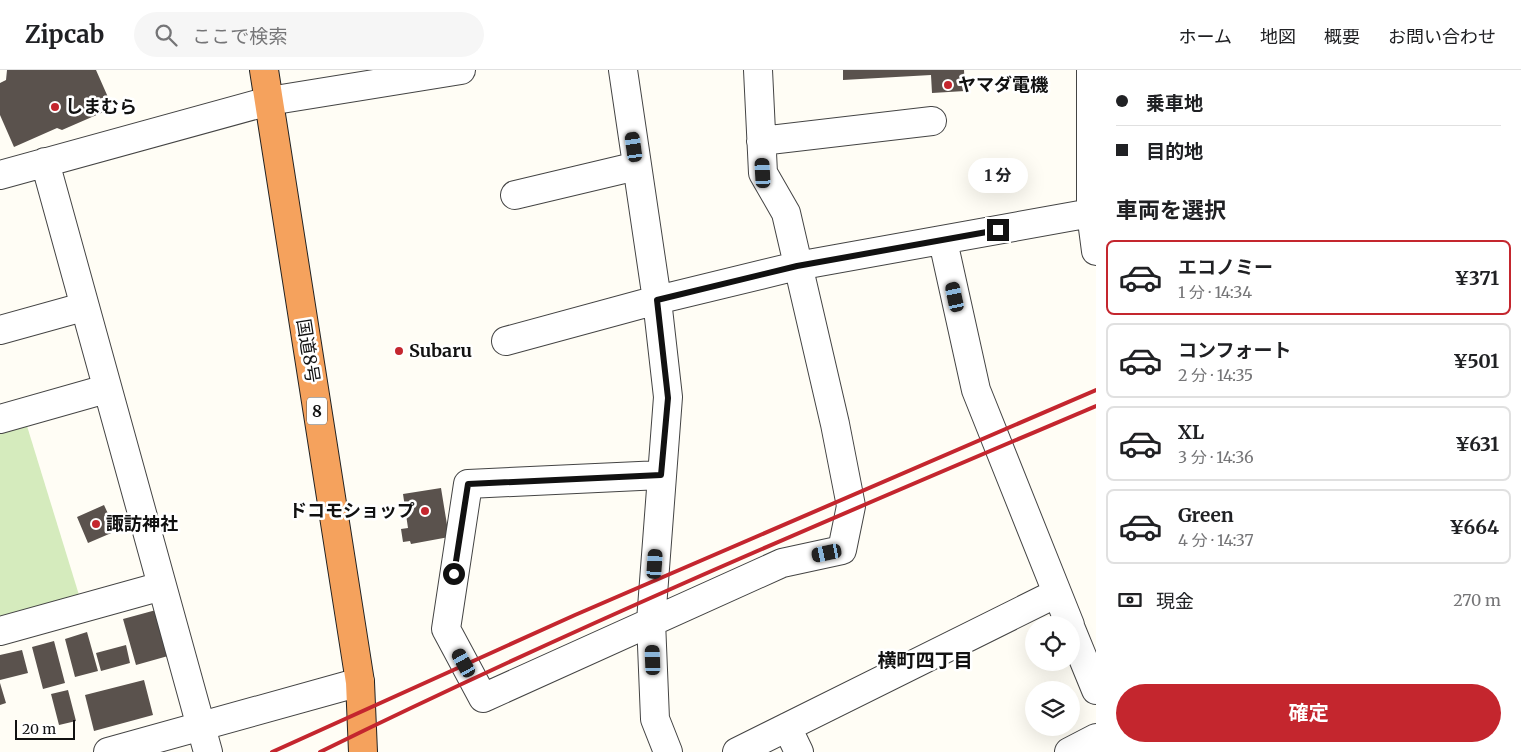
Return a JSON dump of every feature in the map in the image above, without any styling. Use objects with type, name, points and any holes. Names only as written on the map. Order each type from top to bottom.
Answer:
[{"type":"highway","name":"国道8号","points":[[264,70],[360,682],[363,752]]},
{"type":"street","points":[[0,175],[269,101],[461,70]]},
{"type":"street","points":[[623,70],[657,300],[668,398],[651,621],[654,719],[668,752]]},
{"type":"street","points":[[661,475],[468,484],[446,629],[483,698],[782,563],[842,550],[851,506],[835,424],[786,213],[763,173],[758,70]]},
{"type":"street","points":[[1091,70],[1091,213],[1096,251]]},
{"type":"street","points":[[762,142],[932,121]]},
{"type":"street","points":[[45,162],[83,307],[208,752]]},
{"type":"street","points":[[515,195],[637,166]]},
{"type":"street","points":[[506,341],[657,300],[797,266],[1091,213]]},
{"type":"street","points":[[943,241],[976,390],[1066,616]]},
{"type":"street","points":[[0,330],[83,307]]},
{"type":"street","points":[[0,419],[106,390]]},
{"type":"street","points":[[0,631],[162,586]]},
{"type":"street","points":[[737,752],[1057,593]]},
{"type":"street","points":[[1080,651],[1096,690]]},
{"type":"street","points":[[108,752],[360,682]]},
{"type":"street","points":[[787,727],[799,752]]},
{"type":"street","points":[[1070,752],[1096,738]]},
{"type":"green space","points":[[23,413],[83,608],[0,631],[0,419]]},
{"type":"building","name":"しまむら","points":[[7,70],[96,70],[111,104],[108,110],[62,130],[57,128],[14,147],[0,115],[0,83],[6,80]]},
{"type":"building","name":"ヤマダ電機","points":[[843,70],[964,70],[965,91],[932,93],[931,75],[843,80]]},
{"type":"building","name":"ドコモショップ","points":[[441,488],[449,537],[411,544],[410,541],[403,542],[401,529],[408,528],[403,494]]},
{"type":"building","name":"諏訪神社","points":[[104,505],[116,531],[88,543],[77,517]]},
{"type":"building","points":[[156,610],[168,656],[136,665],[123,619]]},
{"type":"building","points":[[87,632],[98,671],[75,677],[65,639]]},
{"type":"building","points":[[54,641],[65,683],[43,689],[32,647]]},
{"type":"building","points":[[126,645],[130,663],[101,671],[96,653]]},
{"type":"building","points":[[22,650],[28,673],[0,680],[0,655]]},
{"type":"building","points":[[144,680],[153,715],[94,731],[85,695]]},
{"type":"building","points":[[0,683],[6,703],[0,705]]},
{"type":"building","points":[[68,690],[76,721],[59,725],[51,694]]},
{"type":"railway","points":[[272,752],[575,615],[1096,390]]},
{"type":"railway","points":[[320,752],[608,617],[803,531],[1096,406]]},
{"type":"place","name":"ヤマダ電機","points":[[948,85]]},
{"type":"place","name":"しまむら","points":[[55,107]]},
{"type":"place","name":"Subaru","points":[[399,351]]},
{"type":"place","name":"ドコモショップ","points":[[425,511]]},
{"type":"place","name":"諏訪神社","points":[[96,524]]},
{"type":"district","name":"横町四丁目","points":[[925,660]]},
{"type":"route","points":[[454,574],[468,484],[661,475],[668,398],[657,300],[797,266],[998,230]]}]
